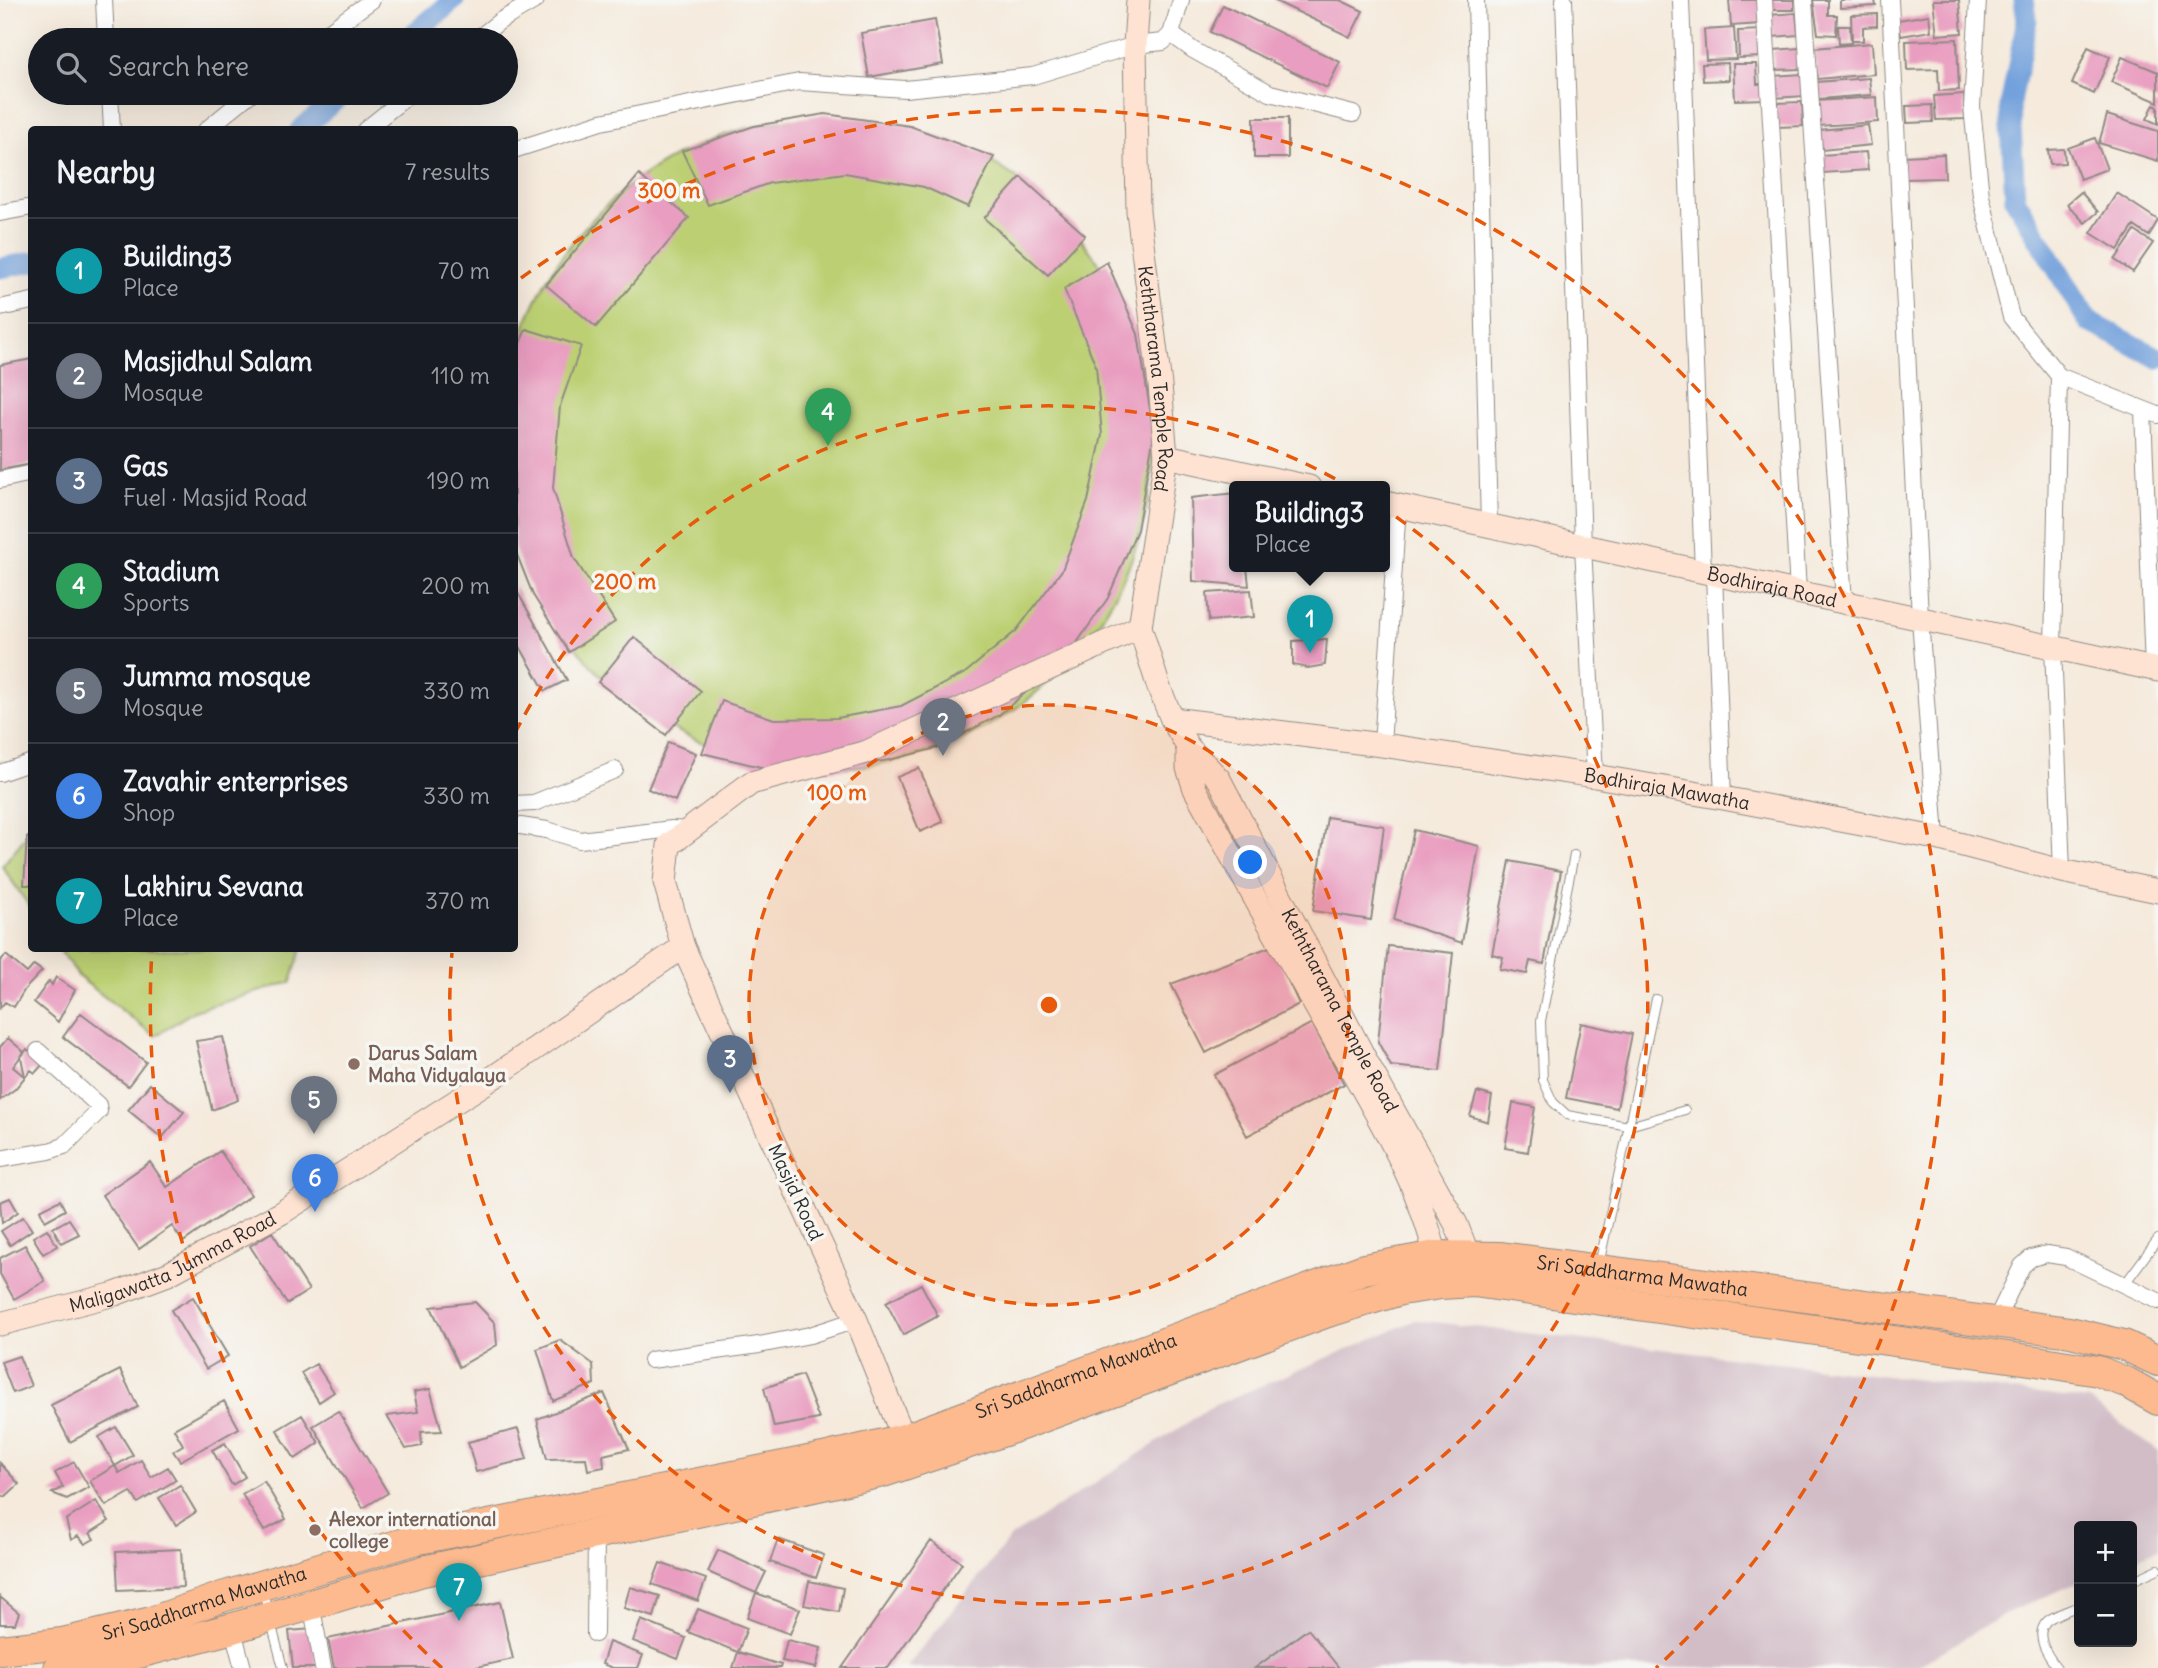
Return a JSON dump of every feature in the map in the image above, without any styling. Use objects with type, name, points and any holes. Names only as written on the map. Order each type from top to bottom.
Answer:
[{"type":"highway","name":"Sri Saddharma Mawatha","points":[[0,1650],[62,1643],[105,1634],[440,1534],[905,1439],[1364,1269],[1598,1268],[2070,1332],[2108,1340],[2158,1361]]},
{"type":"highway","name":"Sri Saddharma Mawatha","points":[[1471,1269],[2098,1371],[2158,1400]]},
{"type":"highway","name":"Sri Saddharma Mawatha","points":[[59,1668],[133,1661],[311,1603],[423,1571],[846,1481],[914,1463],[1384,1294],[1438,1270]]},
{"type":"street","points":[[104,0],[105,28]]},
{"type":"street","points":[[334,28],[372,0]]},
{"type":"street","points":[[492,28],[536,0]]},
{"type":"street","name":"Keththarama Temple Road","points":[[1138,0],[1135,44],[1138,211],[1160,384],[1166,456],[1140,626],[1159,688],[1172,719],[1188,747],[1219,779],[1271,879],[1358,1064],[1416,1192],[1438,1270]]},
{"type":"street","points":[[518,149],[601,122],[799,82],[905,89],[1033,76],[1135,44],[1163,42],[1171,34],[1181,0]]},
{"type":"street","points":[[1476,0],[1489,526]]},
{"type":"street","points":[[1564,0],[1583,546],[1595,776]]},
{"type":"street","points":[[1681,0],[1708,573],[1723,798]]},
{"type":"street","points":[[1764,0],[1798,592]]},
{"type":"street","points":[[1804,0],[1844,602]]},
{"type":"street","points":[[1890,0],[1920,618],[1936,838]]},
{"type":"street","points":[[1978,0],[1972,107],[1981,196],[2011,317],[2059,376],[2150,412],[2156,670]]},
{"type":"street","points":[[1171,34],[1193,50],[1270,93],[1353,114]]},
{"type":"street","points":[[111,105],[112,126]]},
{"type":"street","points":[[211,126],[236,105]]},
{"type":"street","points":[[370,126],[396,105]]},
{"type":"street","points":[[0,213],[28,208]]},
{"type":"street","points":[[0,308],[28,302]]},
{"type":"street","points":[[2059,376],[2053,647],[2062,871]]},
{"type":"street","points":[[1166,456],[1281,481]]},
{"type":"street","points":[[0,480],[28,474]]},
{"type":"street","points":[[1390,553],[1392,505]]},
{"type":"street","name":"Bodhiraja Road","points":[[1392,505],[2156,670]]},
{"type":"street","points":[[1382,745],[1389,572]]},
{"type":"street","name":"Masjid Road","points":[[905,1439],[856,1320],[683,947],[665,882],[669,845],[751,783],[867,752],[1140,626]]},
{"type":"street","name":"Bodhiraja Mawatha","points":[[1172,719],[1382,745],[1723,798],[1936,838],[2062,871],[2158,891]]},
{"type":"street","name":"Keththarama Temple Road","points":[[1188,747],[1188,768],[1195,789],[1248,887],[1457,1224],[1471,1269]]},
{"type":"street","points":[[0,773],[28,763]]},
{"type":"street","points":[[518,804],[534,803],[615,770]]},
{"type":"street","points":[[518,826],[547,830],[580,840],[672,829],[688,830]]},
{"type":"street","points":[[1248,887],[1271,879]]},
{"type":"street","name":"Maligawatta Jumma Road","points":[[0,1324],[116,1294],[157,1278],[281,1213],[485,1083],[683,947]]},
{"type":"street","points":[[0,1159],[64,1146],[99,1111],[98,1105],[38,1051]]},
{"type":"street","points":[[1995,1322],[2022,1266],[2031,1258],[2047,1254],[2066,1256],[2158,1301]]},
{"type":"street","points":[[650,1360],[759,1345],[810,1335],[856,1320]]},
{"type":"street","points":[[595,1634],[596,1533]]},
{"type":"street","points":[[222,1597],[243,1668]]},
{"type":"street","points":[[311,1603],[323,1668]]},
{"type":"lane","points":[[1574,855],[1541,1021],[1543,1080],[1553,1102],[1567,1115],[1629,1126],[1685,1110]]},
{"type":"lane","points":[[1598,1268],[1656,999]]},
{"type":"lane","points":[[2124,1285],[2158,1239]]},
{"type":"lane","points":[[2137,1579],[2158,1569]]},
{"type":"lane","points":[[261,1586],[283,1668]]},
{"type":"lane","points":[[2057,1668],[2047,1654],[2042,1640],[2043,1630],[2048,1621],[2074,1608]]},
{"type":"shaded area","points":[[1416,1320],[2089,1400],[2158,1451],[2158,1549],[2137,1558],[2137,1521],[2074,1521],[2074,1584],[2009,1612],[1914,1668],[906,1668],[1011,1537],[1213,1406]]},
{"type":"green space","points":[[828,118],[860,120],[922,132],[981,157],[1034,192],[1058,213],[1079,237],[1114,290],[1139,349],[1151,411],[1151,475],[1139,537],[1114,596],[1079,649],[1058,673],[1008,713],[952,743],[891,761],[828,768],[765,761],[704,743],[648,713],[598,673],[577,649],[542,596],[518,540],[518,346],[528,319],[558,263],[598,213],[648,173],[704,143],[765,125]]},
{"type":"green space","points":[[28,834],[28,905],[2,866]]},
{"type":"green space","points":[[61,952],[300,952],[291,982],[194,1011],[155,1036],[79,977]]},
{"type":"building","points":[[1273,0],[1340,0],[1363,11],[1350,37]]},
{"type":"building","points":[[1729,0],[1759,0],[1761,24],[1731,26]]},
{"type":"building","points":[[1771,0],[1794,0],[1794,10],[1771,10]]},
{"type":"building","points":[[1813,0],[1828,0],[1828,15],[1837,15],[1836,35],[1818,34]]},
{"type":"building","points":[[1840,0],[1875,0],[1876,6],[1840,8]]},
{"type":"building","points":[[1933,0],[1959,0],[1962,33],[1937,35]]},
{"type":"building","points":[[1223,5],[1340,62],[1327,88],[1210,32]]},
{"type":"building","points":[[1796,13],[1798,35],[1772,37],[1770,15]]},
{"type":"building","points":[[1877,14],[1877,26],[1863,27],[1863,41],[1852,41],[1851,15]]},
{"type":"building","points":[[1929,15],[1931,31],[1901,36],[1898,20]]},
{"type":"building","points":[[935,20],[943,64],[869,77],[861,33]]},
{"type":"building","points":[[1838,26],[1850,26],[1851,43],[1839,44]]},
{"type":"building","points":[[1734,28],[1736,59],[1706,60],[1704,30]]},
{"type":"building","points":[[1762,30],[1763,57],[1739,58],[1738,31]]},
{"type":"building","points":[[1957,39],[1959,90],[1939,91],[1938,69],[1907,70],[1906,41]]},
{"type":"building","points":[[1872,43],[1874,74],[1817,79],[1814,48]]},
{"type":"building","points":[[2088,47],[2110,57],[2094,94],[2072,84]]},
{"type":"building","points":[[1800,48],[1801,69],[1774,70],[1773,50]]},
{"type":"building","points":[[2122,57],[2158,72],[2158,102],[2111,82]]},
{"type":"building","points":[[1728,63],[1729,80],[1703,81],[1702,64]]},
{"type":"building","points":[[1733,64],[1756,64],[1757,84],[1765,84],[1766,99],[1735,100]]},
{"type":"building","points":[[1802,74],[1805,96],[1774,98],[1772,76]]},
{"type":"building","points":[[1869,78],[1871,95],[1818,99],[1816,82]]},
{"type":"building","points":[[1964,94],[1965,119],[1936,120],[1934,96]]},
{"type":"building","points":[[1877,97],[1878,122],[1818,126],[1817,101]]},
{"type":"building","points":[[1802,102],[1803,126],[1777,127],[1776,103]]},
{"type":"building","points":[[2154,104],[2158,106],[2158,124],[2147,119]]},
{"type":"building","points":[[1932,105],[1933,122],[1907,123],[1906,106]]},
{"type":"building","points":[[825,114],[910,126],[994,157],[968,207],[924,187],[845,173],[770,183],[708,205],[682,151],[754,126]]},
{"type":"building","points":[[2107,115],[2158,131],[2158,161],[2099,143]]},
{"type":"building","points":[[1254,118],[1288,118],[1288,158],[1254,158]]},
{"type":"building","points":[[1868,125],[1871,145],[1822,150],[1820,130]]},
{"type":"building","points":[[2095,138],[2107,169],[2080,179],[2068,148]]},
{"type":"building","points":[[2064,149],[2065,163],[2050,164],[2048,150]]},
{"type":"building","points":[[1866,152],[1868,170],[1822,173],[1821,155]]},
{"type":"building","points":[[1944,154],[1945,178],[1904,179],[1903,156]]},
{"type":"building","points":[[639,175],[689,218],[596,327],[546,285]]},
{"type":"building","points":[[1021,177],[1085,235],[1048,275],[984,218]]},
{"type":"building","points":[[2081,192],[2098,212],[2085,223],[2067,204]]},
{"type":"building","points":[[2117,193],[2158,220],[2149,236],[2134,226],[2118,250],[2091,233]]},
{"type":"building","points":[[2135,231],[2153,243],[2133,272],[2115,260]]},
{"type":"building","points":[[1107,262],[1138,334],[1154,434],[1137,530],[1108,598],[1067,657],[999,715],[937,748],[832,770],[765,768],[702,753],[722,701],[774,719],[837,718],[901,706],[965,673],[1016,631],[1062,570],[1088,501],[1102,435],[1096,366],[1064,289]]},
{"type":"building","points":[[526,329],[581,346],[560,406],[553,488],[574,558],[615,622],[569,652],[533,595],[518,557],[518,348]]},
{"type":"building","points":[[28,360],[28,465],[0,470],[0,365]]},
{"type":"building","points":[[1229,494],[1229,572],[1248,572],[1249,586],[1193,581],[1191,498]]},
{"type":"building","points":[[1251,590],[1254,617],[1209,621],[1207,593]]},
{"type":"building","points":[[518,593],[567,680],[545,691],[518,643]]},
{"type":"building","points":[[634,637],[701,691],[666,735],[598,682]]},
{"type":"building","points":[[1327,639],[1325,665],[1308,668],[1293,665],[1293,641]]},
{"type":"building","points":[[668,742],[696,753],[675,801],[648,789]]},
{"type":"building","points":[[919,768],[943,822],[920,832],[897,777]]},
{"type":"building","points":[[1327,817],[1384,826],[1371,920],[1313,911]]},
{"type":"building","points":[[1414,830],[1479,846],[1462,943],[1394,920]]},
{"type":"building","points":[[27,837],[28,837],[28,885],[24,885]]},
{"type":"building","points":[[1510,861],[1561,871],[1544,964],[1530,961],[1527,974],[1500,969],[1503,957],[1492,954]]},
{"type":"building","points":[[1272,946],[1299,1004],[1206,1053],[1171,984]]},
{"type":"building","points":[[1388,946],[1453,953],[1440,1071],[1391,1066],[1378,1042]]},
{"type":"building","points":[[6,955],[27,973],[34,965],[42,971],[25,989],[14,1007],[5,1002],[0,1008],[0,961]]},
{"type":"building","points":[[56,977],[75,990],[58,1022],[34,1002],[49,981],[52,985]]},
{"type":"building","points":[[81,1013],[146,1062],[128,1086],[63,1037]]},
{"type":"building","points":[[1312,1023],[1344,1084],[1247,1136],[1214,1075]]},
{"type":"building","points":[[1581,1023],[1632,1034],[1617,1108],[1566,1098]]},
{"type":"building","points":[[223,1037],[238,1100],[212,1110],[196,1041]]},
{"type":"building","points":[[8,1038],[24,1052],[13,1067],[25,1077],[0,1100],[0,1047]]},
{"type":"building","points":[[27,1049],[44,1063],[35,1073],[31,1070],[25,1077],[21,1057]]},
{"type":"building","points":[[150,1084],[184,1112],[162,1138],[128,1110]]},
{"type":"building","points":[[1477,1092],[1492,1096],[1488,1122],[1470,1116]]},
{"type":"building","points":[[1513,1103],[1535,1107],[1528,1152],[1505,1148]]},
{"type":"building","points":[[220,1151],[251,1195],[183,1242],[172,1226],[139,1249],[102,1195],[150,1162],[167,1187]]},
{"type":"building","points":[[10,1198],[18,1212],[2,1223],[0,1202]]},
{"type":"building","points":[[60,1200],[65,1210],[45,1221],[40,1210]]},
{"type":"building","points":[[23,1217],[32,1230],[10,1245],[1,1231]]},
{"type":"building","points":[[69,1219],[79,1234],[61,1243],[53,1228]]},
{"type":"building","points":[[47,1229],[57,1246],[43,1254],[33,1237]]},
{"type":"building","points":[[272,1232],[309,1290],[287,1304],[250,1246]]},
{"type":"building","points":[[25,1245],[45,1281],[14,1299],[0,1274],[0,1258]]},
{"type":"building","points":[[921,1284],[938,1316],[903,1335],[886,1302]]},
{"type":"building","points":[[193,1297],[228,1356],[206,1369],[171,1310]]},
{"type":"building","points":[[475,1302],[495,1323],[497,1345],[459,1367],[431,1307]]},
{"type":"building","points":[[560,1340],[593,1364],[594,1384],[553,1401],[537,1349]]},
{"type":"building","points":[[19,1356],[31,1386],[13,1393],[1,1362]]},
{"type":"building","points":[[316,1364],[334,1392],[319,1402],[301,1373]]},
{"type":"building","points":[[120,1370],[138,1407],[70,1442],[51,1405]]},
{"type":"building","points":[[802,1375],[819,1419],[774,1427],[764,1388]]},
{"type":"building","points":[[430,1389],[442,1431],[421,1432],[422,1446],[406,1449],[387,1416],[418,1412],[414,1392]]},
{"type":"building","points":[[604,1393],[629,1449],[603,1455],[604,1467],[588,1470],[586,1458],[547,1459],[537,1419]]},
{"type":"building","points":[[224,1401],[239,1428],[180,1461],[173,1451],[183,1445],[174,1429]]},
{"type":"building","points":[[338,1411],[388,1493],[363,1508],[313,1426]]},
{"type":"building","points":[[302,1415],[319,1443],[295,1459],[277,1430]]},
{"type":"building","points":[[116,1427],[133,1455],[115,1466],[99,1437]]},
{"type":"building","points":[[518,1429],[527,1459],[476,1472],[468,1442]]},
{"type":"building","points":[[225,1443],[245,1477],[232,1485],[212,1450]]},
{"type":"building","points":[[141,1460],[151,1477],[168,1467],[176,1480],[138,1503],[131,1492],[106,1506],[90,1481],[115,1466],[119,1473]]},
{"type":"building","points":[[74,1462],[89,1487],[67,1499],[52,1493],[63,1487],[55,1473]]},
{"type":"building","points":[[0,1463],[19,1484],[5,1497],[0,1494]]},
{"type":"building","points":[[264,1481],[286,1519],[264,1531],[242,1494]]},
{"type":"building","points":[[180,1485],[196,1512],[176,1525],[159,1498]]},
{"type":"building","points":[[96,1501],[109,1521],[90,1533],[94,1539],[85,1544],[78,1536],[71,1540],[66,1520]]},
{"type":"building","points":[[778,1539],[824,1555],[816,1578],[770,1562]]},
{"type":"building","points":[[931,1541],[962,1563],[888,1668],[842,1668]]},
{"type":"building","points":[[181,1549],[183,1587],[118,1590],[116,1552]]},
{"type":"building","points":[[718,1550],[766,1572],[756,1593],[708,1572]]},
{"type":"building","points":[[660,1563],[706,1579],[698,1601],[652,1584]]},
{"type":"building","points":[[809,1581],[843,1588],[839,1612],[804,1605]]},
{"type":"building","points":[[630,1587],[660,1596],[654,1617],[624,1608]]},
{"type":"building","points":[[756,1593],[800,1609],[790,1634],[747,1618]]},
{"type":"building","points":[[0,1597],[19,1613],[15,1624],[0,1624]]},
{"type":"building","points":[[500,1602],[513,1659],[472,1668],[334,1668],[328,1639]]},
{"type":"building","points":[[698,1609],[747,1628],[738,1652],[688,1632]]},
{"type":"building","points":[[641,1620],[686,1638],[678,1659],[633,1641]]},
{"type":"building","points":[[313,1629],[316,1668],[293,1668],[289,1631]]},
{"type":"building","points":[[1308,1629],[1339,1668],[1255,1668]]},
{"type":"building","points":[[787,1640],[821,1648],[816,1668],[782,1661]]},
{"type":"building","points":[[609,1642],[643,1655],[638,1668],[613,1668],[602,1664]]},
{"type":"building","points":[[738,1652],[781,1665],[780,1668],[733,1668]]},
{"type":"waterway","points":[[420,28],[454,0]]},
{"type":"waterway","points":[[2024,0],[2027,19],[2010,107],[2015,199],[2088,321],[2158,358]]},
{"type":"waterway","points":[[305,126],[330,105]]},
{"type":"waterway","points":[[0,268],[28,263]]},
{"type":"place","name":"Stadium","points":[[828,446]]},
{"type":"place","name":"Building3","points":[[1310,653]]},
{"type":"place","name":"Masjidhul Salam","points":[[943,756]]},
{"type":"place","name":"Darus Salam Maha Vidyalaya","points":[[354,1064]]},
{"type":"place","name":"Gas","points":[[730,1093]]},
{"type":"place","name":"Jumma mosque","points":[[314,1134]]},
{"type":"place","name":"Zavahir enterprises","points":[[315,1212]]},
{"type":"place","name":"Alexor international college","points":[[315,1530]]},
{"type":"place","name":"Lakhiru Sevana","points":[[459,1621]]}]
